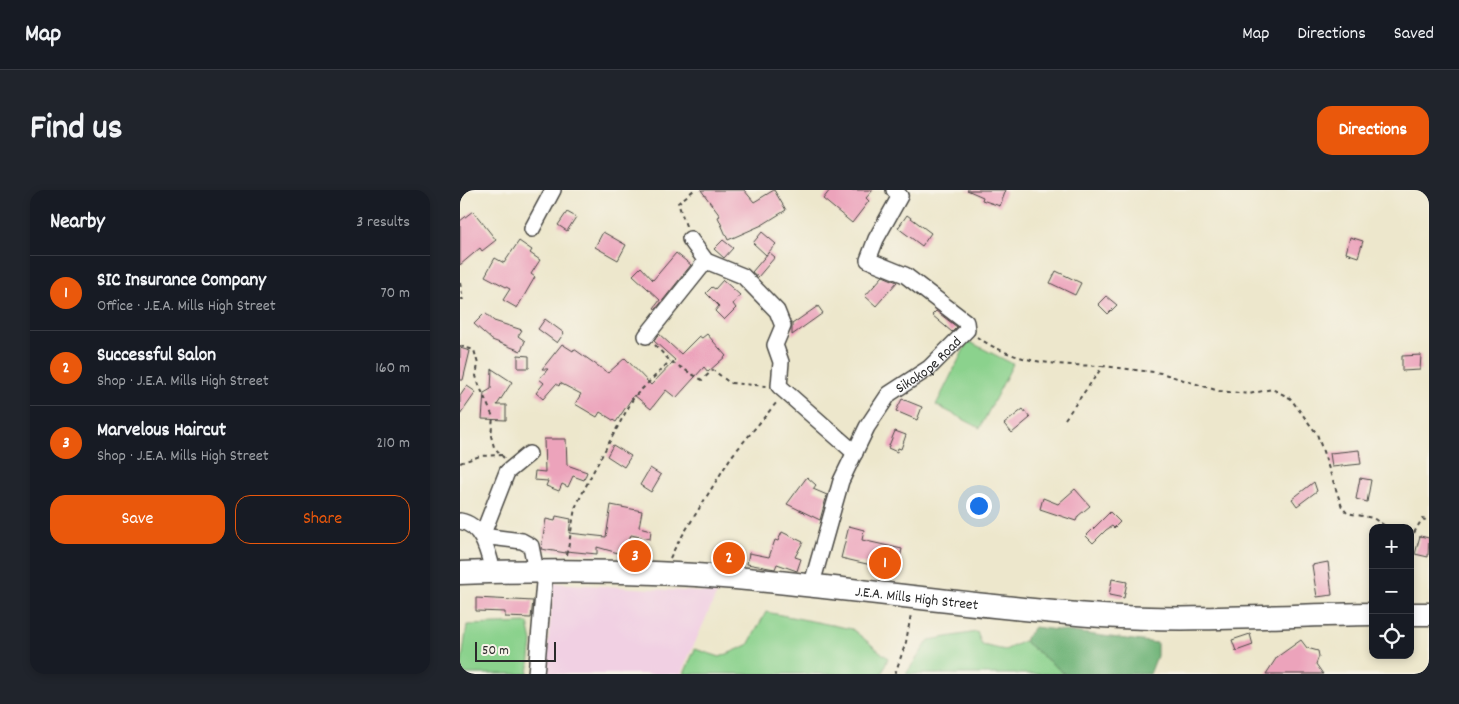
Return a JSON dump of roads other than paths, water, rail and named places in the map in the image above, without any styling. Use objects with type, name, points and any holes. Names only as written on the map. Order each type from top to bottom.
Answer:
[{"type":"highway","name":"J.E.A. Mills High Street","points":[[460,572],[540,571],[735,578],[913,599],[1103,616],[1155,618],[1369,614]]},
{"type":"highway","points":[[1414,614],[1429,614]]},
{"type":"street","points":[[532,229],[553,190]]},
{"type":"street","name":"Sikakope Road","points":[[811,587],[840,481],[867,427],[889,394],[929,368],[967,330],[966,322],[905,275],[868,260],[876,239],[900,196],[894,190]]},
{"type":"street","points":[[690,239],[706,261],[743,276],[777,311],[783,326],[775,346],[781,362],[782,389],[855,453]]},
{"type":"street","points":[[646,336],[706,261]]},
{"type":"street","points":[[482,536],[507,472],[529,454]]},
{"type":"street","points":[[460,522],[465,522],[482,536],[494,572]]},
{"type":"street","points":[[482,536],[522,541],[532,546],[540,571],[536,674]]},
{"type":"place","name":"Marvelous Haircut","points":[[635,556]]},
{"type":"place","name":"Successful Salon","points":[[729,558]]},
{"type":"place","name":"SIC Insurance Company","points":[[885,563]]}]
